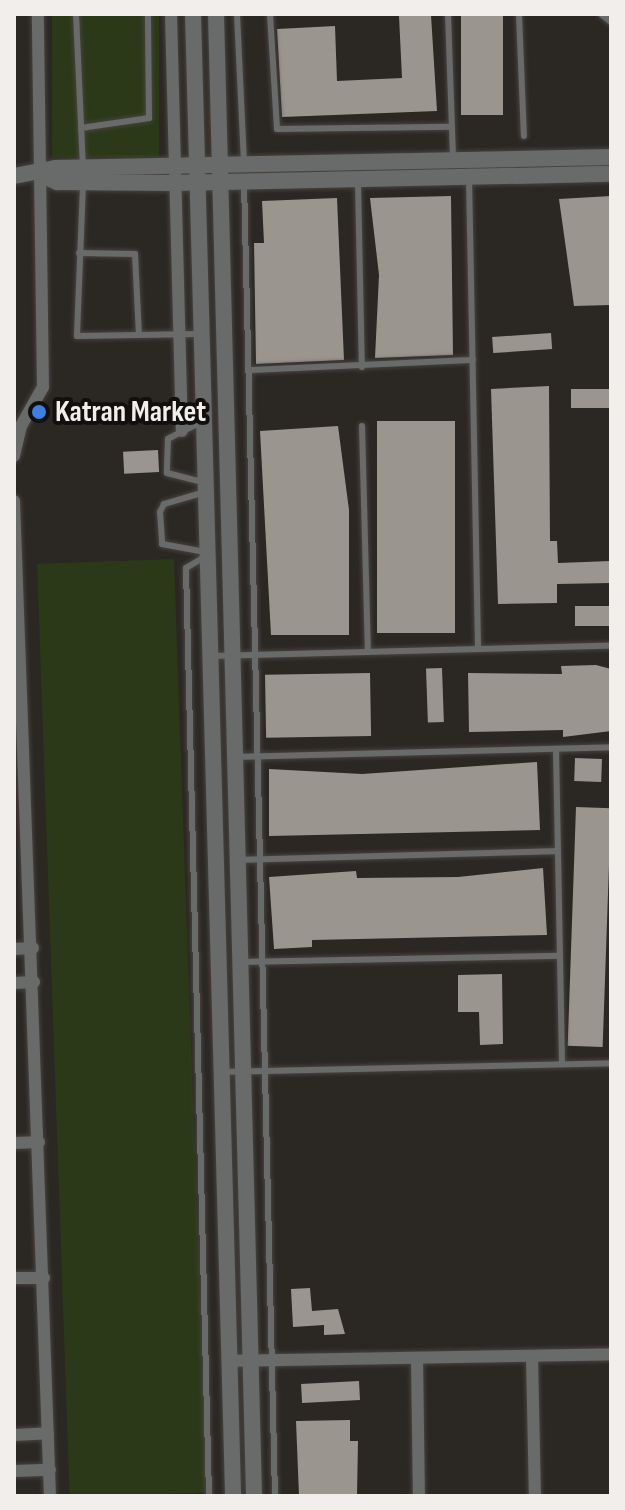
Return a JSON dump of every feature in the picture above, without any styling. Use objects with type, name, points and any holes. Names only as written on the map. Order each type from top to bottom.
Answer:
[{"type":"street","points":[[14,456],[17,426],[43,387],[38,14]]},
{"type":"street","points":[[171,14],[182,431]]},
{"type":"street","points":[[193,14],[216,656],[222,1072],[233,1496]]},
{"type":"street","points":[[216,14],[235,655],[254,1496]]},
{"type":"street","points":[[244,173],[453,159],[611,157]]},
{"type":"street","points":[[14,176],[244,173],[358,179],[611,174]]},
{"type":"street","points":[[14,501],[28,785],[50,1496]]},
{"type":"street","points":[[14,786],[28,785]]},
{"type":"street","points":[[14,949],[33,948]]},
{"type":"street","points":[[14,983],[34,982]]},
{"type":"street","points":[[14,1143],[39,1142]]},
{"type":"street","points":[[14,1278],[44,1278]]},
{"type":"street","points":[[229,1361],[611,1354]]},
{"type":"street","points":[[532,1356],[535,1496]]},
{"type":"street","points":[[417,1358],[419,1496]]},
{"type":"street","points":[[14,1435],[48,1433]]},
{"type":"street","points":[[14,1471],[50,1470]]},
{"type":"lane","points":[[76,14],[83,174],[77,336],[206,334]]},
{"type":"lane","points":[[81,128],[149,118],[148,14]]},
{"type":"lane","points":[[237,14],[244,173],[275,1496]]},
{"type":"lane","points":[[270,14],[277,129],[451,127]]},
{"type":"lane","points":[[448,14],[453,159]]},
{"type":"lane","points":[[519,14],[524,136]]},
{"type":"lane","points":[[601,14],[611,22]]},
{"type":"lane","points":[[469,177],[478,649]]},
{"type":"lane","points":[[358,179],[362,367]]},
{"type":"lane","points":[[79,253],[135,254],[139,335]]},
{"type":"lane","points":[[249,370],[473,360]]},
{"type":"lane","points":[[208,419],[182,431],[166,443],[169,476],[210,487]]},
{"type":"lane","points":[[362,426],[368,652]]},
{"type":"lane","points":[[210,487],[161,507],[160,540],[168,547],[213,553]]},
{"type":"lane","points":[[209,1496],[186,568],[213,553]]},
{"type":"lane","points":[[216,656],[611,646]]},
{"type":"lane","points":[[237,757],[611,747]]},
{"type":"lane","points":[[556,749],[562,1064]]},
{"type":"lane","points":[[239,860],[558,851]]},
{"type":"lane","points":[[241,962],[560,956]]},
{"type":"lane","points":[[222,1072],[611,1063]]},
{"type":"green space","points":[[52,14],[159,14],[159,157],[52,157]]},
{"type":"green space","points":[[174,559],[207,1492],[70,1496],[37,564]]},
{"type":"building","points":[[461,14],[503,14],[503,115],[461,115]]},
{"type":"building","points":[[431,15],[437,111],[282,117],[277,29],[335,26],[337,81],[402,78],[399,16]]},
{"type":"building","points":[[451,196],[453,355],[375,358],[379,275],[370,198]]},
{"type":"building","points":[[611,196],[611,305],[574,306],[559,199]]},
{"type":"building","points":[[337,198],[344,360],[256,364],[254,243],[264,243],[262,201]]},
{"type":"building","points":[[551,333],[552,349],[493,353],[492,337]]},
{"type":"building","points":[[549,386],[550,541],[557,541],[558,563],[611,561],[611,583],[557,584],[557,603],[498,604],[491,389]]},
{"type":"building","points":[[571,389],[611,389],[611,408],[571,408]]},
{"type":"building","points":[[377,421],[455,421],[455,633],[377,633]]},
{"type":"building","points":[[338,426],[349,510],[349,635],[271,635],[260,431]]},
{"type":"building","points":[[158,450],[159,472],[124,474],[123,452]]},
{"type":"building","points":[[575,606],[611,606],[611,626],[575,626]]},
{"type":"building","points":[[596,665],[611,669],[611,731],[563,737],[563,730],[469,732],[468,673],[562,674],[561,666]]},
{"type":"building","points":[[442,668],[444,722],[428,723],[426,669]]},
{"type":"building","points":[[370,673],[371,736],[266,738],[265,675]]},
{"type":"building","points":[[575,758],[602,759],[601,782],[574,781]]},
{"type":"building","points":[[537,762],[540,830],[269,836],[269,769],[362,774]]},
{"type":"building","points":[[576,807],[611,808],[603,1047],[568,1046]]},
{"type":"building","points":[[543,868],[547,935],[312,940],[312,947],[274,949],[269,877],[356,871],[357,878],[458,877]]},
{"type":"building","points":[[502,974],[503,1044],[480,1045],[479,1012],[458,1012],[458,975]]},
{"type":"building","points":[[310,1288],[312,1311],[338,1309],[345,1334],[324,1335],[324,1325],[293,1327],[291,1289]]},
{"type":"building","points":[[359,1381],[360,1400],[302,1403],[301,1384]]},
{"type":"building","points":[[350,1420],[350,1441],[358,1441],[357,1496],[299,1496],[296,1421]]},
{"type":"place","name":"Katran Market","points":[[39,412]]}]
